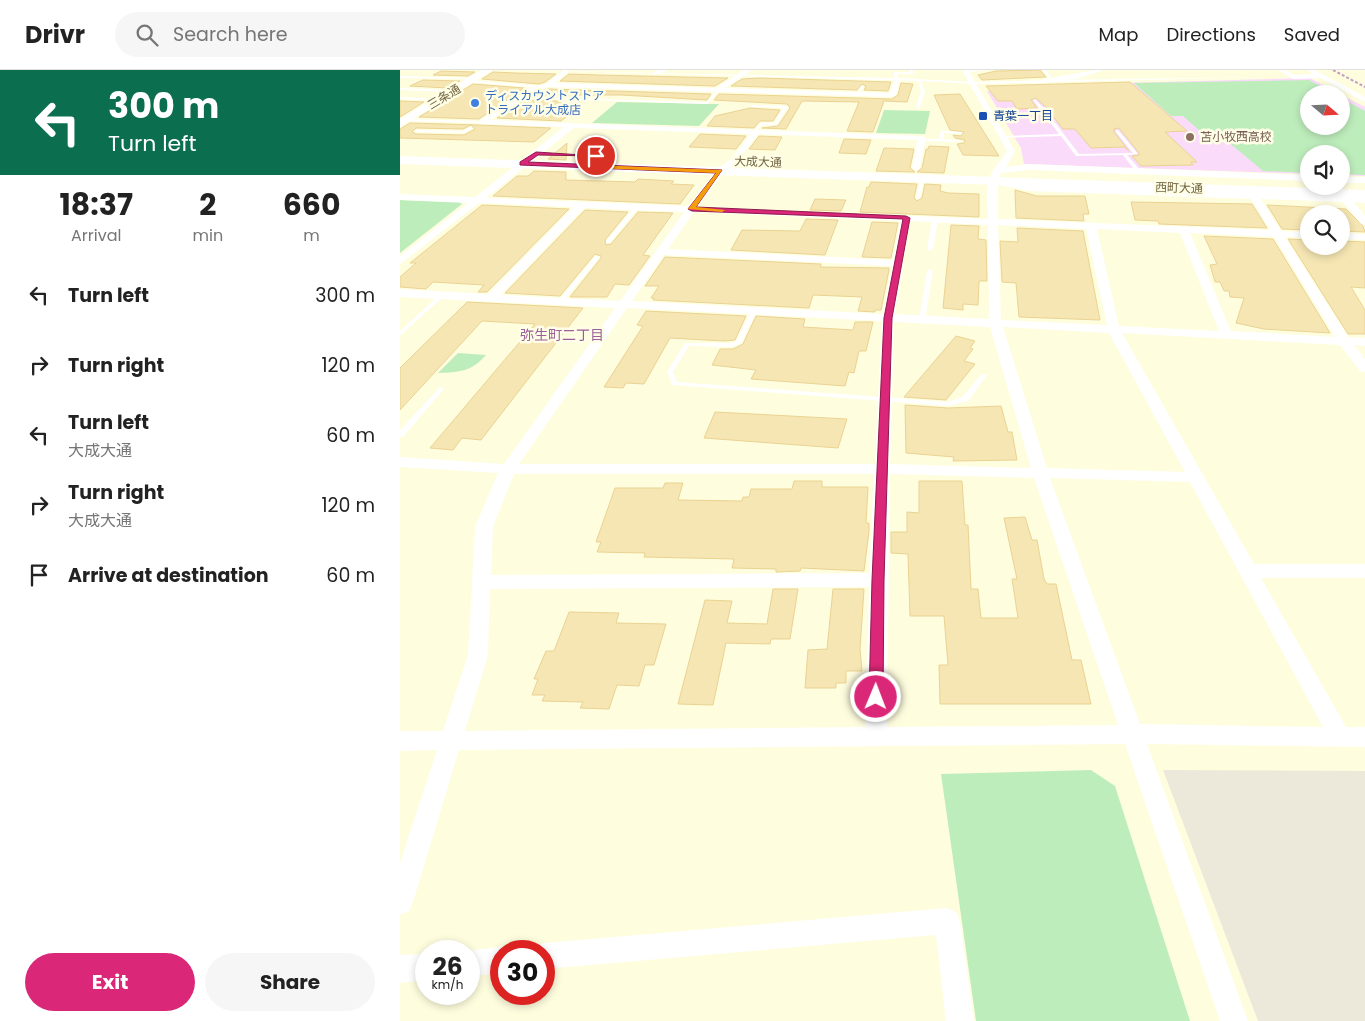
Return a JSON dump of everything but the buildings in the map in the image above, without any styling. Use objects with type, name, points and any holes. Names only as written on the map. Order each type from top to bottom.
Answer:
[{"type":"street","name":"三条通","points":[[403,122],[488,70]]},
{"type":"street","points":[[655,73],[665,70]]},
{"type":"street","points":[[1032,82],[1076,77],[1101,70]]},
{"type":"street","points":[[1281,70],[1293,77],[1321,76]]},
{"type":"street","points":[[1310,70],[1365,100]]},
{"type":"street","points":[[481,122],[529,91],[544,86],[567,71]]},
{"type":"street","points":[[718,90],[746,72]]},
{"type":"street","points":[[968,75],[1012,151],[995,177],[993,221],[995,324],[1040,472],[1234,1021]]},
{"type":"street","points":[[1076,77],[1088,82]]},
{"type":"street","points":[[544,86],[892,95],[897,79]]},
{"type":"street","points":[[481,122],[922,138],[919,173]]},
{"type":"street","points":[[400,261],[572,125]]},
{"type":"street","points":[[400,902],[478,654],[484,527],[508,469],[692,209],[756,131]]},
{"type":"street","name":"大成大通","points":[[400,148],[536,153],[727,166]]},
{"type":"street","name":"大成大通","points":[[400,160],[522,164],[727,166],[995,177]]},
{"type":"street","points":[[995,177],[1029,167],[1300,178]]},
{"type":"street","points":[[995,177],[1030,188],[1365,200]]},
{"type":"street","name":"西町大通","points":[[995,177],[1300,184]]},
{"type":"street","name":"西町大通","points":[[995,177],[1365,194]]},
{"type":"street","points":[[1350,180],[1365,180]]},
{"type":"street","points":[[1350,185],[1365,186]]},
{"type":"street","points":[[1254,196],[1345,342],[1365,368]]},
{"type":"street","points":[[400,197],[1300,235]]},
{"type":"street","points":[[1346,199],[1365,222]]},
{"type":"street","points":[[491,298],[582,204]]},
{"type":"street","points":[[876,736],[878,580],[888,318],[896,263],[906,218]]},
{"type":"street","points":[[1092,226],[1114,330],[1341,738]]},
{"type":"street","points":[[1184,230],[1227,336]]},
{"type":"street","points":[[1350,236],[1365,237]]},
{"type":"street","points":[[661,252],[896,263]]},
{"type":"street","points":[[400,294],[1365,342]]},
{"type":"street","points":[[400,462],[508,469],[882,468],[1195,478]]},
{"type":"street","points":[[1247,572],[1365,571]]},
{"type":"street","points":[[482,582],[878,580]]},
{"type":"street","points":[[400,741],[1133,734],[1365,737]]},
{"type":"street","points":[[555,955],[947,921],[960,1021]]},
{"type":"street","points":[[400,969],[415,967]]},
{"type":"lane","points":[[525,70],[634,71],[655,73],[746,72],[919,80],[968,75],[992,70]]},
{"type":"lane","points":[[897,79],[895,74],[912,73],[911,70]]},
{"type":"lane","points":[[1044,70],[1052,80]]},
{"type":"lane","points":[[968,75],[1032,82],[1270,77],[1258,70]]},
{"type":"lane","points":[[400,77],[544,86]]},
{"type":"lane","points":[[918,108],[923,92],[919,80]]},
{"type":"lane","points":[[857,94],[862,87]]},
{"type":"lane","points":[[400,89],[453,91]]},
{"type":"lane","points":[[518,98],[708,103],[718,90]]},
{"type":"lane","points":[[400,98],[440,100]]},
{"type":"lane","points":[[1036,100],[1078,155],[1136,154],[1117,131]]},
{"type":"lane","points":[[751,106],[786,107],[775,124],[761,124],[756,131]]},
{"type":"lane","points":[[991,114],[1046,113]]},
{"type":"lane","points":[[403,122],[481,122]]},
{"type":"lane","points":[[417,128],[464,132],[481,122]]},
{"type":"lane","points":[[942,140],[942,132],[961,133]]},
{"type":"lane","points":[[1005,137],[1062,135]]},
{"type":"lane","points":[[921,140],[961,141]]},
{"type":"lane","points":[[1124,154],[1138,172]]},
{"type":"lane","points":[[918,198],[919,173]]},
{"type":"lane","points":[[608,242],[638,206]]},
{"type":"lane","points":[[930,249],[934,219]]},
{"type":"lane","points":[[560,302],[597,257]]},
{"type":"lane","points":[[922,320],[930,271]]},
{"type":"lane","points":[[400,334],[441,296]]},
{"type":"lane","points":[[754,311],[739,342],[732,345],[688,344],[670,372],[674,384],[948,404],[966,399],[984,376]]},
{"type":"lane","points":[[400,435],[442,390]]},
{"type":"shaded area","name":"苫小牧西高校","points":[[1310,78],[1323,85],[1300,85],[1300,135],[1350,135],[1350,100],[1365,107],[1365,176],[1350,175],[1350,145],[1300,145],[1300,174],[1024,164],[1021,148],[987,91],[1127,89],[1121,83]]},
{"type":"shaded area","points":[[1163,770],[1365,771],[1365,1021],[1258,1021]]},
{"type":"green space","points":[[1309,80],[1318,85],[1300,85],[1300,135],[1350,135],[1350,103],[1365,111],[1365,175],[1350,174],[1350,145],[1300,145],[1300,173],[1263,171],[1215,131],[1201,132],[1183,116],[1171,116],[1134,83]]},
{"type":"green space","points":[[617,102],[719,104],[699,126],[592,123]]},
{"type":"green space","points":[[884,110],[930,111],[925,134],[876,133]]},
{"type":"green space","points":[[400,200],[459,202],[462,204],[400,253]]},
{"type":"green space","points":[[458,353],[486,355],[481,361],[465,370],[438,373]]},
{"type":"green space","points":[[1091,770],[1115,786],[1190,1021],[976,1021],[941,774]]},
{"type":"railway","points":[[1333,70],[1365,87]]},
{"type":"slow traffic","points":[[594,166],[720,171],[692,209],[722,210]]},
{"type":"place","name":"ディスカウントストア トライアル大成店","points":[[475,103]]},
{"type":"place","name":"青葉一丁目","points":[[983,116]]},
{"type":"place","name":"苫小牧西高校","points":[[1190,137]]},
{"type":"district","name":"弥生町二丁目","points":[[562,335]]},
{"type":"route","points":[[596,156],[536,153],[522,164],[720,171],[692,209],[906,218],[896,263],[888,318],[878,580],[876,697]]}]
